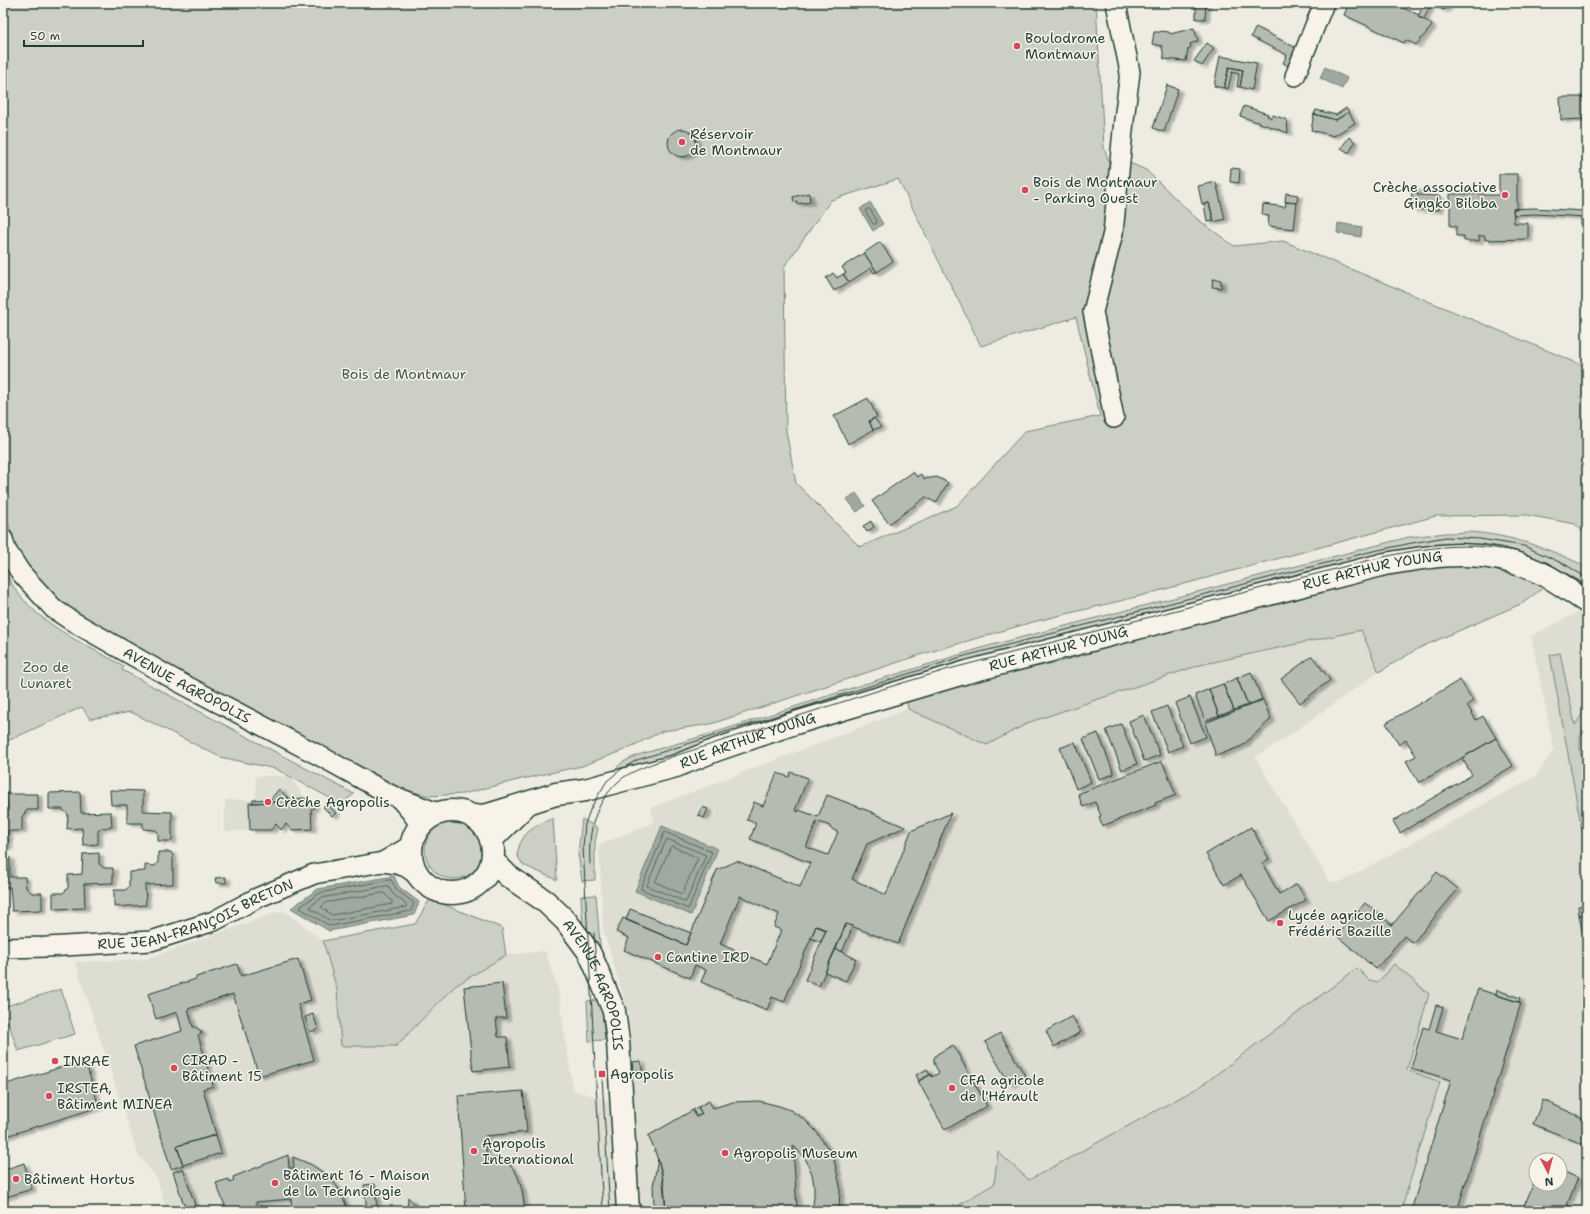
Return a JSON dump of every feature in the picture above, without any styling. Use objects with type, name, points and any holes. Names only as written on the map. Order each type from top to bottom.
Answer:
[{"type":"street","points":[[1114,418],[1093,312],[1113,233],[1130,72],[1116,3]]},
{"type":"street","points":[[1295,76],[1324,3]]},
{"type":"street","name":"AVENUE AGROPOLIS","points":[[3,539],[6,550],[21,573],[54,609],[72,622],[177,681],[400,799],[440,814]]},
{"type":"street","name":"RUE ARTHUR YOUNG","points":[[473,817],[488,815],[556,794],[585,790],[676,766],[716,750],[792,724],[967,672],[1385,564],[1454,554],[1484,556],[1507,561],[1542,574],[1587,602]]},
{"type":"street","name":"AVENUE AGROPOLIS","points":[[400,799],[412,813],[416,835]]},
{"type":"street","name":"RUE ARTHUR YOUNG","points":[[492,851],[531,801]]},
{"type":"street","points":[[457,812],[473,817],[482,824],[492,851],[486,876],[479,883],[461,892],[442,892],[429,886],[419,876],[412,859],[416,835],[432,817],[440,814],[457,812]]},
{"type":"street","name":"RUE JEAN-FRANÇOIS BRETON","points":[[383,862],[416,835]]},
{"type":"street","name":"AVENUE AGROPOLIS","points":[[492,851],[508,876],[545,901],[566,920],[589,952],[614,1011],[618,1040],[628,1211]]},
{"type":"street","name":"RUE JEAN-FRANÇOIS BRETON","points":[[3,948],[151,941],[214,921],[257,898],[314,874],[383,862],[406,867],[419,876]]},
{"type":"street","name":"AVENUE AGROPOLIS","points":[[469,889],[504,887],[535,895]]},
{"type":"shaded area","points":[[1580,611],[1587,616],[1587,1211],[1401,1211],[1440,1082],[1407,1071],[1429,994],[1369,980],[1356,969],[1201,1086],[1029,1181],[994,1184],[949,1211],[167,1211],[157,1178],[138,1155],[75,962],[146,959],[283,910],[323,941],[337,990],[341,1046],[396,1046],[455,986],[506,955],[545,951],[558,989],[573,1090],[633,1108],[629,1015],[603,929],[599,845],[655,822],[650,808],[908,709],[987,745],[1030,722],[1200,665],[1361,630],[1379,672],[1281,741],[1255,757],[1330,882],[1340,882],[1536,776],[1554,749],[1531,636]]},
{"type":"shaded area","name":"Crèche Agropolis","points":[[256,776],[290,776],[307,801],[314,803],[314,808],[311,809],[292,830],[286,825],[281,830],[276,825],[271,830],[225,831],[225,800],[256,800]]},
{"type":"green space","name":"Bois de Montmaur","points":[[3,3],[1096,3],[1104,147],[1115,181],[1108,222],[1091,272],[1124,175],[1114,170],[1111,155],[1146,170],[1196,218],[1234,246],[1283,241],[1587,367],[1587,536],[1575,524],[1527,515],[1436,516],[1136,597],[1029,623],[923,654],[711,724],[663,731],[624,750],[582,766],[463,794],[429,796],[387,785],[180,673],[70,608],[40,583],[18,551],[3,509]],"holes":[[[898,179],[981,346],[1076,317],[1100,416],[1025,431],[957,506],[860,547],[796,483],[786,431],[784,267],[831,200]]]},
{"type":"green space","points":[[1470,532],[1501,536],[1530,544],[1573,560],[1587,567],[1587,569],[1575,588],[1461,550],[601,781],[623,762],[638,755],[723,730],[988,646],[1409,537]]},
{"type":"green space","points":[[1458,562],[1508,569],[1548,584],[1523,603],[1419,648],[1379,672],[1361,630],[1200,665],[1030,722],[987,745],[908,709],[906,696],[1059,662],[1238,610],[1414,568]]},
{"type":"green space","name":"Zoo de Lunaret","points":[[3,567],[12,584],[24,600],[49,623],[124,666],[122,670],[354,794],[341,804],[276,769],[220,757],[131,712],[90,719],[82,707],[3,743]]},
{"type":"green space","points":[[1560,653],[1575,725],[1587,707],[1587,721],[1580,738],[1580,749],[1587,786],[1587,858],[1550,655]]},
{"type":"green space","points":[[553,818],[557,880],[523,865],[517,855],[522,841],[529,831]]},
{"type":"green space","points":[[582,819],[598,828],[595,842],[595,880],[582,881],[578,853]]},
{"type":"green space","points":[[448,821],[460,821],[475,829],[483,844],[483,856],[475,871],[460,879],[448,879],[433,871],[425,856],[425,844],[433,829]]},
{"type":"green space","points":[[596,895],[601,957],[583,928],[581,896]]},
{"type":"green space","points":[[430,899],[502,928],[506,955],[455,986],[396,1046],[341,1046],[337,990],[323,941],[415,924]]},
{"type":"green space","points":[[1394,964],[1429,994],[1407,1070],[1440,1082],[1401,1211],[949,1211],[994,1184],[998,1152],[1029,1180],[1201,1086],[1357,968],[1369,980],[1378,982]]},
{"type":"green space","points":[[61,989],[75,1034],[18,1051],[3,1007]]},
{"type":"green space","points":[[601,1000],[605,1040],[589,1041],[587,1001]]},
{"type":"water","points":[[1325,67],[1347,78],[1342,89],[1320,78]]},
{"type":"water","points":[[870,202],[883,224],[873,231],[860,209]]},
{"type":"water","points":[[1338,223],[1362,227],[1361,237],[1337,233]]},
{"type":"water","points":[[856,493],[865,506],[857,512],[847,499]]},
{"type":"water","points":[[662,826],[718,849],[691,915],[635,891]]},
{"type":"water","points":[[394,876],[399,887],[419,902],[414,915],[329,931],[291,908],[318,889]]},
{"type":"building","points":[[1196,3],[1206,3],[1205,19],[1196,19]]},
{"type":"building","points":[[1349,3],[1392,3],[1419,15],[1418,17],[1429,22],[1432,26],[1416,45],[1406,40],[1404,43],[1344,15]]},
{"type":"building","points":[[1424,3],[1431,4],[1424,19],[1418,17]]},
{"type":"building","points":[[1428,3],[1450,3],[1444,10]]},
{"type":"building","points":[[1256,27],[1300,50],[1290,67],[1283,63],[1287,55],[1251,37]]},
{"type":"building","points":[[1194,28],[1198,41],[1190,44],[1191,47],[1188,49],[1186,61],[1164,59],[1162,46],[1152,44],[1154,32],[1169,32],[1170,34]]},
{"type":"building","points":[[1207,43],[1214,48],[1202,66],[1194,61]]},
{"type":"building","points":[[1220,56],[1257,63],[1252,90],[1240,87],[1243,70],[1229,67],[1224,88],[1214,86]]},
{"type":"building","points":[[1229,67],[1243,70],[1240,87],[1237,87],[1239,74],[1232,72],[1228,89],[1224,88]]},
{"type":"building","points":[[1167,85],[1178,89],[1164,132],[1153,128]]},
{"type":"building","points":[[1560,97],[1587,97],[1587,259],[1585,259],[1585,225],[1581,225],[1581,217],[1585,217],[1584,119],[1561,120]]},
{"type":"building","points":[[1244,106],[1268,114],[1267,116],[1272,118],[1273,115],[1287,120],[1288,133],[1240,116]]},
{"type":"building","points":[[1346,108],[1349,112],[1336,120],[1314,114],[1316,110],[1336,115]]},
{"type":"building","points":[[1349,112],[1355,123],[1334,136],[1311,130],[1314,114],[1336,120]]},
{"type":"building","name":"Réservoir de Montmaur","points":[[682,129],[692,133],[696,143],[692,153],[682,157],[672,153],[668,143],[672,133]]},
{"type":"building","points":[[1349,137],[1355,142],[1349,153],[1341,148]]},
{"type":"building","points":[[1231,168],[1240,169],[1239,183],[1230,182]]},
{"type":"building","points":[[1499,174],[1517,174],[1517,208],[1513,209],[1514,223],[1528,223],[1528,239],[1485,240],[1485,236],[1479,236],[1479,241],[1464,241],[1464,236],[1456,236],[1456,226],[1450,226],[1450,194],[1499,195]]},
{"type":"building","points":[[1216,182],[1225,219],[1214,222],[1209,203],[1202,204],[1198,186]]},
{"type":"building","points":[[1412,188],[1417,188],[1417,195],[1440,196],[1439,210],[1411,209]]},
{"type":"building","points":[[809,193],[810,202],[797,204],[797,201],[794,202],[793,197]]},
{"type":"building","points":[[1286,193],[1298,195],[1297,203],[1285,202]]},
{"type":"building","points":[[1286,202],[1297,203],[1294,229],[1268,226],[1269,216],[1262,215],[1263,204],[1285,207]]},
{"type":"building","points":[[1209,203],[1214,221],[1207,222],[1204,204]]},
{"type":"building","points":[[1533,208],[1585,211],[1585,217],[1535,214],[1514,215],[1513,209]]},
{"type":"building","points":[[880,242],[893,261],[877,272],[864,253]]},
{"type":"building","points":[[864,253],[877,272],[874,273],[871,268],[849,282],[843,274],[846,273],[842,267]]},
{"type":"building","points":[[833,273],[837,278],[843,274],[849,282],[834,291],[826,278]]},
{"type":"building","points":[[1213,279],[1221,280],[1221,288],[1212,287]]},
{"type":"building","points":[[868,398],[877,417],[869,421],[873,430],[848,444],[834,416]]},
{"type":"building","points":[[874,418],[881,427],[873,430],[869,421]]},
{"type":"building","points":[[913,472],[917,477],[921,474],[924,479],[937,477],[948,483],[936,503],[926,497],[889,524],[872,501]]},
{"type":"building","points":[[871,521],[874,527],[867,532],[863,526]]},
{"type":"building","points":[[1312,656],[1330,680],[1300,703],[1281,679]]},
{"type":"building","points":[[1251,672],[1262,699],[1248,705],[1237,678]]},
{"type":"building","points":[[1237,678],[1248,705],[1234,710],[1223,684]]},
{"type":"building","points":[[1460,680],[1473,701],[1467,705],[1476,720],[1483,716],[1496,738],[1419,783],[1406,761],[1416,756],[1406,740],[1399,745],[1386,723]]},
{"type":"building","points":[[1223,684],[1234,710],[1219,716],[1209,689]]},
{"type":"building","points":[[1209,689],[1219,716],[1205,721],[1195,695]]},
{"type":"building","points":[[1190,697],[1206,737],[1190,743],[1175,703]]},
{"type":"building","points":[[1263,700],[1271,719],[1242,746],[1216,756],[1205,723]]},
{"type":"building","points":[[1167,706],[1183,746],[1168,752],[1152,712]]},
{"type":"building","points":[[1144,715],[1160,755],[1144,761],[1129,721]]},
{"type":"building","points":[[1121,724],[1137,764],[1122,770],[1106,730]]},
{"type":"building","points":[[1098,733],[1114,774],[1099,779],[1083,739]]},
{"type":"building","points":[[1496,738],[1513,766],[1400,833],[1393,821],[1472,775],[1462,758]]},
{"type":"building","points":[[1075,742],[1091,782],[1076,789],[1060,748]]},
{"type":"building","points":[[1162,761],[1176,795],[1155,803],[1156,805],[1102,826],[1099,817],[1101,816],[1095,802],[1083,807],[1078,794]]},
{"type":"building","points":[[791,772],[808,778],[795,810],[798,812],[799,810],[818,817],[827,795],[905,827],[867,844],[852,879],[886,895],[911,831],[951,813],[898,944],[846,924],[819,986],[805,980],[826,930],[816,926],[784,1002],[772,997],[767,1010],[701,982],[706,970],[695,965],[690,978],[624,950],[629,938],[616,932],[623,918],[686,945],[717,870],[737,861],[800,887],[810,863],[750,839],[756,823],[747,820],[754,802],[763,806],[777,773],[789,777]],"holes":[[[817,821],[830,826],[830,828],[838,832],[828,855],[806,847]],[[740,896],[779,914],[774,927],[781,930],[767,964],[720,944]]]},
{"type":"building","points":[[279,789],[289,799],[305,798],[307,801],[285,801],[280,796],[276,802],[252,803],[253,800],[271,799]]},
{"type":"building","points":[[110,790],[143,791],[143,811],[172,812],[172,841],[158,841],[158,832],[155,830],[143,829],[143,823],[127,823],[127,805],[111,805]]},
{"type":"building","points":[[80,792],[81,813],[111,812],[112,827],[101,828],[98,831],[98,844],[83,845],[82,828],[67,829],[68,814],[62,809],[49,809],[49,793]]},
{"type":"building","points":[[6,794],[38,794],[38,810],[27,810],[22,817],[22,831],[8,831],[8,847],[3,847],[3,816],[8,816]]},
{"type":"building","points":[[280,796],[285,801],[311,801],[311,803],[314,803],[314,808],[311,809],[312,829],[292,830],[286,824],[281,830],[276,824],[271,830],[250,830],[249,803],[276,802]]},
{"type":"building","points":[[327,804],[336,813],[332,816],[323,807]]},
{"type":"building","points":[[702,807],[708,809],[704,818],[698,815]]},
{"type":"building","points":[[1251,827],[1269,859],[1262,863],[1279,894],[1297,884],[1306,900],[1269,921],[1241,875],[1224,885],[1206,854]]},
{"type":"building","points":[[158,852],[171,852],[173,855],[173,884],[145,885],[146,905],[114,907],[114,890],[125,890],[129,887],[129,872],[145,871],[145,865],[155,866],[158,862]]},
{"type":"building","points":[[99,853],[99,864],[104,868],[113,868],[113,883],[84,884],[85,908],[53,909],[53,893],[63,893],[68,888],[68,875],[82,874],[83,854]]},
{"type":"building","points":[[3,857],[10,857],[10,877],[25,877],[26,888],[32,893],[42,893],[42,910],[12,911],[10,887],[3,887]]},
{"type":"building","points":[[1437,872],[1458,889],[1413,943],[1404,936],[1376,969],[1337,936],[1365,903],[1392,925]]},
{"type":"building","points":[[226,877],[226,883],[216,883],[215,878]]},
{"type":"building","points":[[1587,905],[1587,914],[1579,915],[1578,906]]},
{"type":"building","points":[[630,909],[691,933],[686,945],[626,920]]},
{"type":"building","points":[[1587,914],[1587,945],[1585,946],[1579,915]]},
{"type":"building","points":[[846,924],[853,926],[842,952],[836,949]]},
{"type":"building","points":[[816,926],[826,930],[821,942],[811,938]]},
{"type":"building","points":[[836,949],[856,959],[846,981],[825,972]]},
{"type":"building","name":"CIRAD - Bâtiment 15","points":[[298,959],[311,1000],[298,1004],[314,1060],[259,1076],[233,994],[188,1009],[193,1027],[201,1031],[202,1034],[198,1035],[213,1086],[203,1089],[216,1135],[177,1146],[183,1165],[171,1169],[134,1046],[182,1031],[177,1012],[156,1019],[148,994],[237,964],[241,976]]},
{"type":"building","points":[[502,983],[506,1018],[496,1018],[498,1037],[507,1037],[510,1067],[473,1071],[464,987]]},
{"type":"building","points":[[1478,989],[1521,1003],[1457,1211],[1411,1211],[1451,1080],[1411,1068],[1423,1027],[1429,1029],[1436,1005],[1443,1007],[1436,1031],[1462,1039]]},
{"type":"building","points":[[1497,990],[1520,998],[1519,1002],[1496,995]]},
{"type":"building","points":[[313,1014],[318,1029],[310,1032],[305,1017]]},
{"type":"building","points":[[1072,1016],[1081,1032],[1054,1047],[1046,1031]]},
{"type":"building","points":[[1000,1033],[1025,1076],[1010,1085],[985,1042]]},
{"type":"building","points":[[953,1045],[987,1106],[945,1130],[918,1081],[931,1074],[932,1077],[939,1073],[934,1063],[934,1058],[937,1054]]},
{"type":"building","name":"IRSTEA, Bâtiment MINEA","points":[[85,1060],[99,1107],[3,1137],[3,1085]]},
{"type":"building","points":[[641,1061],[642,1070],[633,1071],[632,1062]]},
{"type":"building","points":[[927,1069],[930,1075],[919,1081],[916,1075]]},
{"type":"building","name":"Agropolis International","points":[[523,1091],[527,1132],[485,1136],[487,1161],[491,1158],[498,1158],[506,1161],[515,1171],[522,1190],[525,1211],[466,1211],[458,1096]]},
{"type":"building","points":[[1543,1100],[1587,1120],[1587,1146],[1533,1124]]},
{"type":"building","name":"Agropolis Museum","points":[[709,1101],[713,1108],[733,1102],[759,1101],[790,1110],[804,1119],[816,1131],[833,1156],[840,1186],[839,1211],[812,1211],[814,1186],[812,1174],[806,1160],[793,1145],[797,1211],[666,1211],[662,1173],[654,1148],[648,1136],[693,1110],[696,1117],[702,1114],[698,1107]]},
{"type":"building","points":[[698,1107],[702,1114],[696,1117],[693,1110]]},
{"type":"building","points":[[216,1135],[221,1153],[183,1165],[177,1146]]},
{"type":"building","name":"Bâtiment 16 - Maison de la Technologie","points":[[288,1155],[289,1168],[294,1168],[293,1157],[312,1165],[329,1177],[338,1188],[349,1211],[292,1211],[291,1199],[256,1202],[257,1211],[227,1211],[216,1183],[229,1179],[230,1183],[234,1181],[233,1177]]},
{"type":"building","points":[[658,1159],[664,1184],[666,1211],[655,1211],[654,1206],[653,1186]]},
{"type":"building","name":"Bâtiment Hortus","points":[[24,1163],[32,1189],[3,1198],[3,1170]]},
{"type":"building","points":[[183,1169],[197,1211],[186,1211],[173,1172]]},
{"type":"building","points":[[1568,1174],[1578,1178],[1567,1205],[1580,1211],[1522,1211],[1530,1192],[1568,1192]]},
{"type":"building","points":[[375,1184],[377,1211],[367,1211],[364,1185]]},
{"type":"building","points":[[408,1197],[417,1207],[421,1211],[407,1211]]},
{"type":"tram line","points":[[603,1211],[583,847],[585,824],[590,810],[607,781],[620,770],[637,760],[961,657],[1369,552],[1412,543],[1446,537],[1480,539],[1524,546],[1566,565],[1587,578]]},
{"type":"tram line","points":[[590,864],[590,840],[594,819],[598,809],[610,790],[627,775],[650,764],[949,669],[1362,562],[1431,548],[1466,546],[1517,551],[1547,563],[1587,586]]},
{"type":"tram line","points":[[594,933],[596,973]]},
{"type":"tram line","points":[[602,1077],[610,1211]]},
{"type":"place","name":"Boulodrome Montmaur","points":[[1017,46]]},
{"type":"place","name":"Réservoir de Montmaur","points":[[682,142]]},
{"type":"place","name":"Bois de Montmaur - Parking Ouest","points":[[1025,190]]},
{"type":"place","name":"Crèche associative Gingko Biloba","points":[[1505,195]]},
{"type":"place","name":"Crèche Agropolis","points":[[268,802]]},
{"type":"place","name":"Lycée agricole Frédéric Bazille","points":[[1280,923]]},
{"type":"place","name":"Cantine IRD","points":[[658,957]]},
{"type":"place","name":"INRAE","points":[[55,1061]]},
{"type":"place","name":"CIRAD - Bâtiment 15","points":[[174,1068]]},
{"type":"place","name":"Agropolis","points":[[602,1074]]},
{"type":"place","name":"CFA agricole de l'Hérault","points":[[952,1088]]},
{"type":"place","name":"IRSTEA, Bâtiment MINEA","points":[[49,1096]]},
{"type":"place","name":"Agropolis International","points":[[474,1151]]},
{"type":"place","name":"Agropolis Museum","points":[[725,1153]]},
{"type":"place","name":"Bâtiment Hortus","points":[[16,1179]]},
{"type":"place","name":"Bâtiment 16 - Maison de la Technologie","points":[[275,1183]]}]
